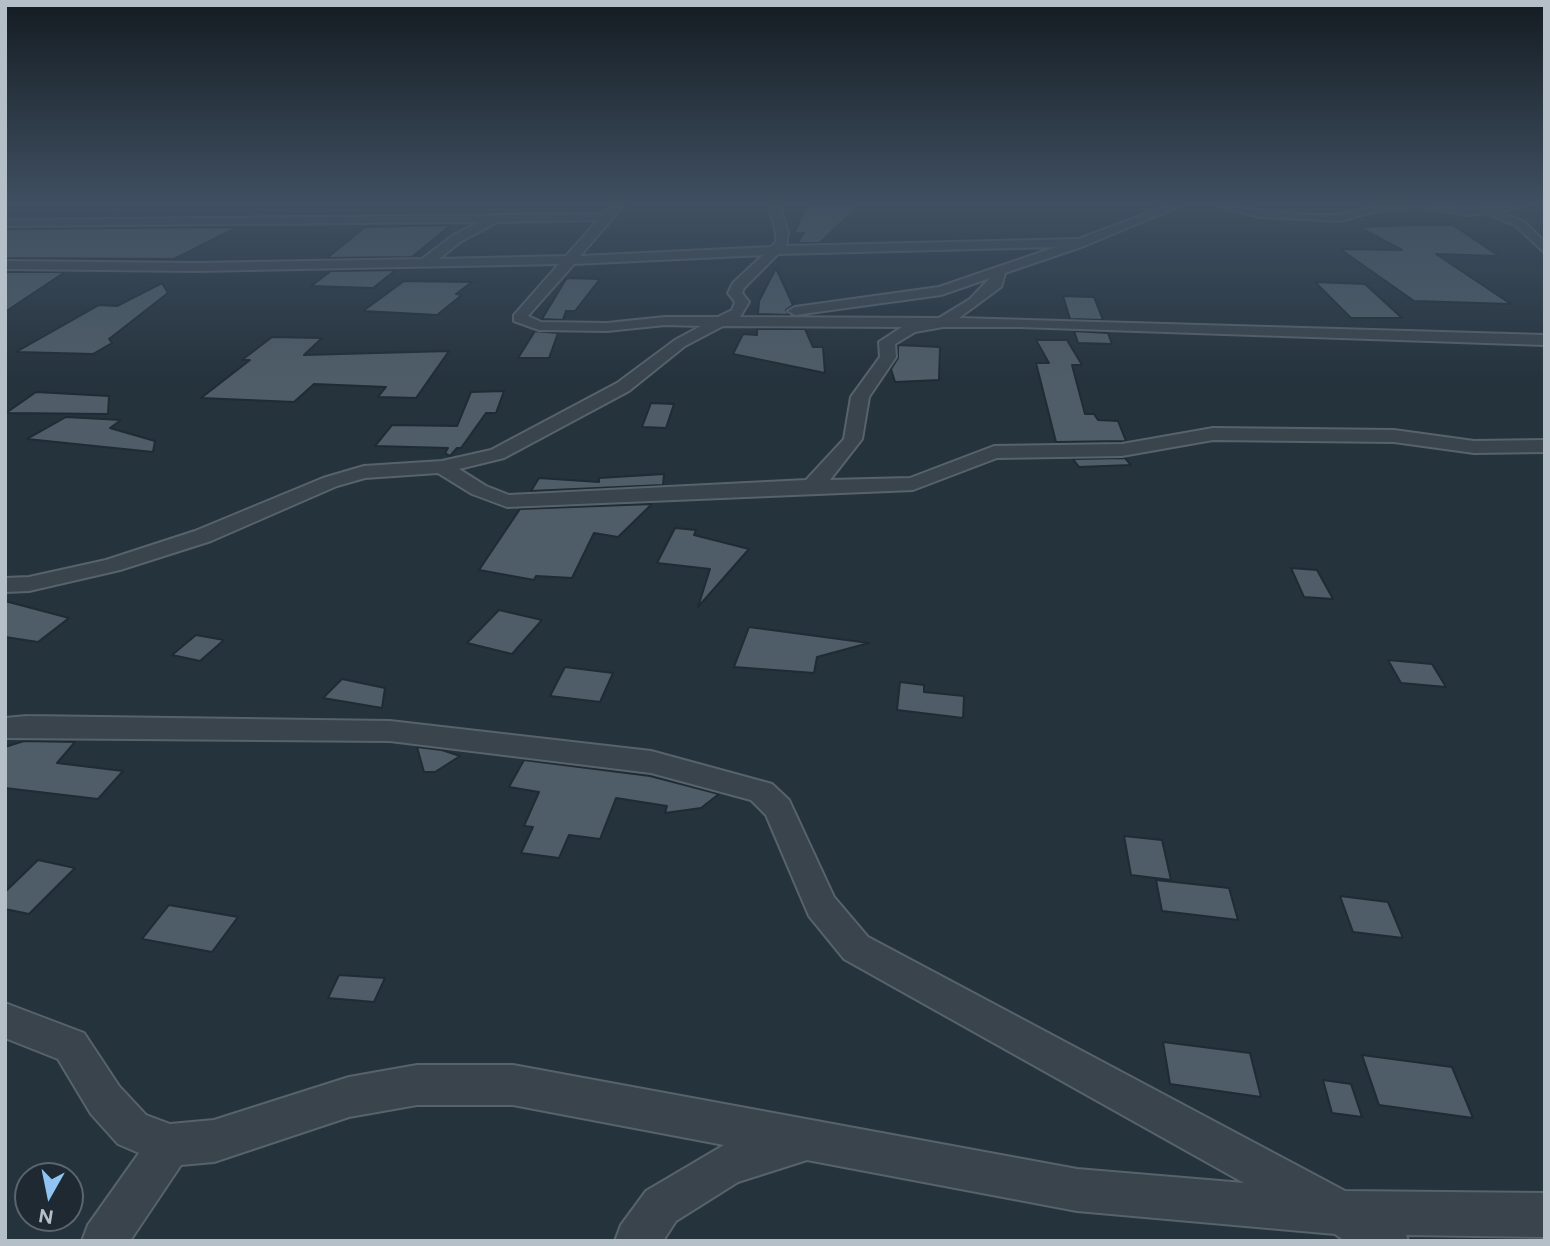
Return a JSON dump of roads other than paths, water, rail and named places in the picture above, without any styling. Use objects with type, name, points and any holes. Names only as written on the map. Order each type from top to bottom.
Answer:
[{"type":"street","points":[[5,265],[197,267],[360,264]]},
{"type":"street","points":[[563,264],[519,318],[539,326],[593,327],[665,321],[1081,324],[1545,340]]},
{"type":"street","points":[[731,322],[742,302],[735,293],[738,286],[761,264]]},
{"type":"street","points":[[5,585],[29,584],[125,561],[203,536],[330,482],[364,472],[442,467],[497,454],[623,387],[680,343],[731,322],[941,291],[1022,264]]},
{"type":"street","points":[[813,486],[840,458],[853,439],[860,397],[888,357],[887,342],[895,334],[911,328],[942,323],[975,302],[996,284],[998,273]]},
{"type":"street","points":[[835,323],[874,302]]},
{"type":"street","points":[[442,467],[480,490],[507,501],[813,486],[913,484],[994,452],[1122,450],[1213,434],[1362,435],[1474,447],[1545,446]]},
{"type":"street","points":[[5,729],[27,726],[390,731],[651,762],[761,792],[778,808],[821,906],[856,948],[1341,1213],[1386,1241]]},
{"type":"street","points":[[5,1020],[71,1046],[105,1100],[132,1130],[170,1145],[214,1141],[349,1097],[417,1085],[513,1085],[1077,1190],[1341,1213],[1545,1215]]},
{"type":"street","points":[[637,1241],[661,1206],[728,1164],[808,1140]]},
{"type":"street","points":[[104,1241],[170,1145]]}]
